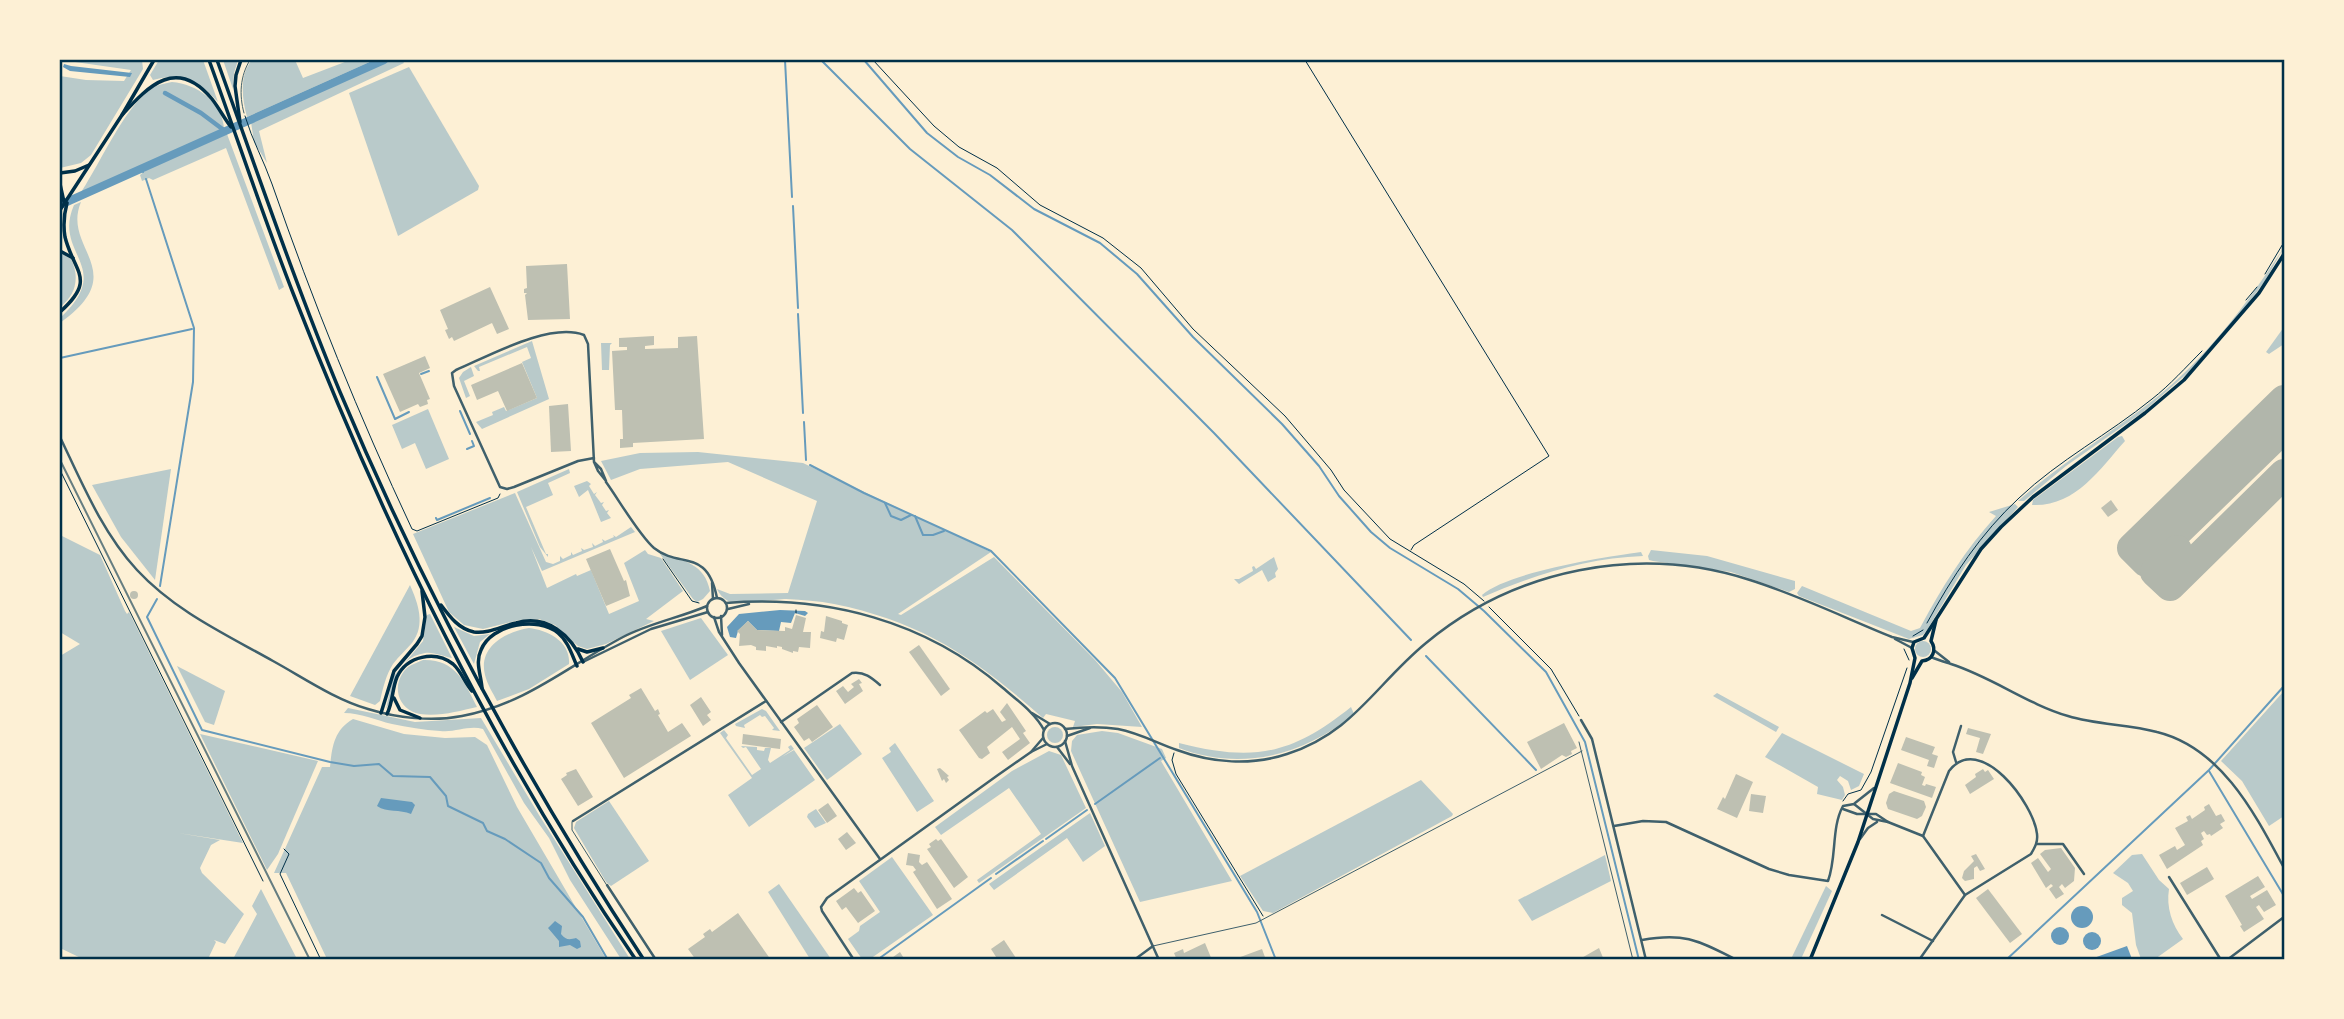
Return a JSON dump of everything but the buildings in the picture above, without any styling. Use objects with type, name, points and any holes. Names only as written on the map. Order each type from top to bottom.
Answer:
[{"type":"main road","points":[[60,210],[65,197],[73,191],[122,115],[153,60]]},
{"type":"main road","points":[[209,60],[228,120],[288,281],[366,471],[422,589],[477,695],[551,826],[636,960]]},
{"type":"main road","points":[[217,60],[241,115]]},
{"type":"main road","points":[[241,60],[235,86],[241,115],[240,124],[286,256],[340,391],[433,595],[482,690],[558,823],[644,960]]},
{"type":"main road","points":[[122,115],[151,85],[168,79],[182,78],[204,91],[228,120]]},
{"type":"main road","points":[[60,173],[75,171],[91,164]]},
{"type":"main road","points":[[60,184],[65,197],[65,237],[79,268],[80,282],[73,298],[60,312]]},
{"type":"main road","points":[[60,251],[74,259]]},
{"type":"main road","points":[[1810,960],[1858,842],[1909,682],[1915,658],[1912,649],[1914,642],[1924,638],[1981,549],[2001,527],[2033,497],[2145,413],[2184,380],[2259,293],[2284,254]]},
{"type":"main road","points":[[384,714],[394,671],[422,636],[425,617],[422,589]]},
{"type":"main road","points":[[433,595],[455,622],[474,632],[486,632],[518,622],[541,621],[561,631],[576,648],[583,663]]},
{"type":"main road","points":[[1909,682],[1922,661],[1931,657],[1934,651],[1931,641],[1936,620]]},
{"type":"main road","points":[[482,690],[478,662],[481,650],[494,634],[518,625],[542,625],[559,634],[577,666]]},
{"type":"main road","points":[[1924,638],[1931,641]]},
{"type":"main road","points":[[576,648],[587,652],[603,648]]},
{"type":"main road","points":[[384,714],[397,678],[404,667],[419,657],[435,656],[450,662],[477,695]]},
{"type":"main road","points":[[1915,658],[1922,661]]},
{"type":"main road","points":[[394,691],[394,700],[400,710],[420,718]]},
{"type":"street","points":[[594,460],[578,461],[514,487],[503,488],[498,484],[454,386],[453,373],[530,338],[551,334],[584,335],[588,344],[594,460],[597,471],[656,549],[697,563],[707,572],[715,598]]},
{"type":"street","points":[[60,437],[102,522],[121,551],[150,583],[196,618],[327,691],[384,714],[452,718],[515,701],[651,629],[708,612]]},
{"type":"street","points":[[1065,729],[1117,729],[1195,756],[1229,761],[1264,760],[1303,748],[1349,720],[1418,650],[1468,612],[1532,582],[1575,570],[1620,564],[1663,564],[1711,570],[1750,580],[1905,642],[1914,642]]},
{"type":"street","points":[[715,598],[726,603],[826,606],[893,622],[947,647],[984,672],[1029,711],[1051,724],[1060,724],[1067,736],[1057,747]]},
{"type":"street","points":[[583,663],[603,648],[651,624],[701,609],[715,598]]},
{"type":"street","points":[[726,603],[727,609]]},
{"type":"street","points":[[723,638],[722,616],[727,609],[752,603]]},
{"type":"street","points":[[708,606],[708,612]]},
{"type":"street","points":[[708,612],[714,617],[723,638],[766,701],[880,859]]},
{"type":"street","points":[[714,617],[722,616]]},
{"type":"street","points":[[1905,642],[1912,649]]},
{"type":"street","points":[[1934,651],[1952,664]]},
{"type":"street","points":[[1931,657],[2054,711],[2085,721],[2158,732],[2199,750],[2219,768],[2266,835],[2284,868]]},
{"type":"street","points":[[781,722],[852,673],[870,676],[880,685]]},
{"type":"street","points":[[573,821],[766,701]]},
{"type":"street","points":[[1029,711],[1044,730]]},
{"type":"street","points":[[1581,720],[1592,739],[1646,960]]},
{"type":"street","points":[[1031,752],[1043,738],[1044,730],[1051,724]]},
{"type":"street","points":[[1956,762],[1954,752],[1961,726]]},
{"type":"street","points":[[1067,736],[1094,727]]},
{"type":"street","points":[[1043,738],[1047,744],[1057,747],[1072,766]]},
{"type":"street","points":[[1065,741],[1072,766],[1159,960]]},
{"type":"street","points":[[855,960],[825,917],[821,906],[827,898],[1031,752],[1047,744]]},
{"type":"street","points":[[1919,960],[1965,895],[2031,854],[2036,844],[2036,828],[2011,783],[1981,761],[1965,759],[1956,762],[1949,771],[1923,835]]},
{"type":"street","points":[[1614,826],[1643,821],[1666,822],[1769,869],[1828,881],[1841,810],[1846,804],[1854,804],[1865,798],[1874,788]]},
{"type":"street","points":[[1854,804],[1879,821],[1888,822]]},
{"type":"street","points":[[1841,810],[1845,808],[1857,814],[1876,814],[1888,822],[1923,835],[1965,895]]},
{"type":"street","points":[[1858,842],[1868,828],[1879,821]]},
{"type":"street","points":[[2036,844],[2063,844],[2084,874]]},
{"type":"street","points":[[2169,877],[2221,960]]},
{"type":"street","points":[[607,885],[656,960]]},
{"type":"street","points":[[1882,915],[1933,941]]},
{"type":"street","points":[[2227,960],[2284,917]]},
{"type":"street","points":[[1642,940],[1663,936],[1697,940],[1737,960]]},
{"type":"street","points":[[1134,960],[1153,946]]},
{"type":"lane","points":[[241,115],[241,86],[250,60]]},
{"type":"lane","points":[[1579,742],[1633,960]]},
{"type":"lane","points":[[1153,946],[1256,923],[1582,751]]},
{"type":"lane","points":[[573,821],[572,830],[607,885]]},
{"type":"path","points":[[873,60],[934,126],[959,146],[997,168],[1040,205],[1103,238],[1140,268],[1193,329],[1285,416],[1344,489],[1390,539],[1477,594],[1536,653],[1563,687],[1581,720]]},
{"type":"path","points":[[1305,60],[1549,456],[1414,545],[1410,552]]},
{"type":"path","points":[[1308,63],[1313,60]]},
{"type":"path","points":[[241,115],[265,164],[306,281],[357,408],[412,529],[417,531],[498,498],[503,488]]},
{"type":"path","points":[[2264,275],[2284,242]]},
{"type":"path","points":[[2241,307],[2258,285]]},
{"type":"path","points":[[2014,503],[2071,456],[2153,398],[2206,347]]},
{"type":"path","points":[[60,470],[263,881]]},
{"type":"path","points":[[656,549],[692,601],[699,603],[701,609]]},
{"type":"path","points":[[1841,810],[1844,799],[1848,794],[1861,790],[1871,772],[1909,664],[1903,647],[1907,636],[1920,633],[1924,629]]},
{"type":"path","points":[[1175,749],[1172,760],[1177,774],[1264,919]]},
{"type":"path","points":[[284,849],[289,854],[281,871],[281,878],[321,960]]},
{"type":"shaded area","points":[[61,60],[142,60],[143,69],[91,155],[81,163],[60,168],[60,76],[124,81],[131,70]]},
{"type":"shaded area","points":[[159,60],[203,60],[218,102],[203,88],[188,80],[172,77],[153,80],[150,75]]},
{"type":"shaded area","points":[[223,60],[238,60],[233,89]]},
{"type":"shaded area","points":[[252,60],[295,60],[303,78],[350,60],[374,60],[247,117],[243,80]]},
{"type":"shaded area","points":[[391,60],[402,60],[404,63],[259,131],[267,163],[254,142],[251,122]]},
{"type":"shaded area","points":[[409,67],[479,186],[478,190],[398,236],[349,93]]},
{"type":"shaded area","points":[[172,82],[190,86],[207,96],[219,110],[224,128],[80,194],[135,104],[156,86]]},
{"type":"shaded area","points":[[227,134],[284,287],[279,290],[226,148],[153,180],[149,178],[142,181],[140,175]]},
{"type":"shaded area","points":[[81,202],[77,219],[93,274],[91,289],[81,305],[60,323],[60,318],[76,300],[83,285],[83,273],[70,236],[69,222],[74,205]]},
{"type":"shaded area","points":[[2284,247],[2250,301],[2190,371],[2143,412],[2066,466],[2024,501],[2018,501],[2172,385],[2225,329]]},
{"type":"shaded area","points":[[60,253],[71,259],[76,279],[70,297],[60,307]]},
{"type":"shaded area","points":[[2284,327],[2284,344],[2269,354],[2266,352]]},
{"type":"shaded area","points":[[532,341],[549,399],[482,429],[476,422],[493,415],[492,412],[504,407],[506,411],[537,398],[522,362],[531,358],[527,347],[479,367],[480,371],[474,366]]},
{"type":"shaded area","points":[[601,343],[612,343],[609,370],[602,370]]},
{"type":"shaded area","points":[[471,367],[474,376],[464,381],[470,396],[466,398],[459,378]]},
{"type":"shaded area","points":[[428,409],[449,459],[426,469],[415,443],[402,449],[392,425]]},
{"type":"shaded area","points":[[2122,436],[2125,441],[2085,485],[2061,500],[2032,505],[2033,500]]},
{"type":"shaded area","points":[[698,452],[803,463],[991,552],[898,614],[901,615],[994,557],[1095,660],[1122,692],[1142,727],[1097,724],[1073,727],[1075,721],[1046,714],[1043,718],[995,678],[947,646],[922,632],[866,612],[804,600],[728,601],[717,589],[730,594],[788,593],[817,501],[728,462],[640,469],[611,480],[601,461],[640,453]]},
{"type":"shaded area","points":[[171,469],[155,580],[121,537],[92,485]]},
{"type":"shaded area","points":[[569,469],[570,473],[548,483],[553,495],[526,507],[548,557],[540,547],[517,492]]},
{"type":"shaded area","points":[[587,481],[594,494],[597,492],[595,495],[601,503],[604,502],[602,505],[606,511],[609,510],[607,513],[611,518],[601,522],[588,490],[579,497],[574,486]]},
{"type":"shaded area","points":[[515,493],[546,562],[553,564],[560,561],[560,556],[563,559],[571,555],[571,552],[573,555],[582,551],[581,548],[584,550],[593,547],[592,543],[595,546],[603,542],[602,539],[605,541],[614,537],[613,535],[616,537],[631,527],[635,532],[542,571],[531,547],[547,588],[591,570],[609,614],[639,601],[624,563],[645,550],[648,554],[661,558],[683,591],[646,619],[654,621],[606,644],[587,649],[578,646],[555,625],[539,619],[519,620],[483,629],[464,625],[449,612],[413,534]]},
{"type":"shaded area","points":[[2015,504],[2018,507],[1966,565],[1923,635],[1909,639],[1797,593],[1802,586],[1911,631],[1920,628],[1955,569],[1996,516],[1989,512]]},
{"type":"shaded area","points":[[60,535],[100,555],[125,611],[127,614],[129,612],[243,843],[178,833],[220,840],[211,845],[200,868],[244,914],[225,944],[214,940],[216,942],[208,959],[83,959],[60,948],[60,656],[80,644],[60,632]]},
{"type":"shaded area","points":[[1651,550],[1707,556],[1795,581],[1795,589],[1789,592],[1731,572],[1649,560]]},
{"type":"shaded area","points":[[1641,552],[1643,556],[1581,564],[1541,575],[1483,597],[1482,595],[1513,579],[1534,573]]},
{"type":"shaded area","points":[[660,554],[685,561],[698,569],[710,591],[703,599],[697,602],[693,599]]},
{"type":"shaded area","points":[[1274,557],[1278,569],[1276,577],[1268,582],[1262,570],[1239,584],[1234,579],[1239,579],[1253,571],[1252,567],[1256,569]]},
{"type":"shaded area","points":[[410,585],[420,621],[416,636],[391,668],[380,701],[375,705],[350,696]]},
{"type":"shaded area","points":[[430,614],[452,658],[425,653],[407,661],[423,641],[427,615]]},
{"type":"shaded area","points":[[701,618],[728,655],[690,680],[661,631]]},
{"type":"shaded area","points":[[454,627],[474,636],[490,634],[480,642],[474,664]]},
{"type":"shaded area","points":[[529,628],[544,631],[557,638],[566,649],[569,664],[529,689],[497,701],[485,675],[486,656],[495,642],[511,633]]},
{"type":"shaded area","points":[[1920,641],[1926,641],[1931,649],[1929,655],[1920,657],[1915,652],[1915,646]]},
{"type":"shaded area","points":[[423,660],[443,663],[457,673],[477,707],[434,715],[420,714],[406,707],[399,695],[399,681],[408,667]]},
{"type":"shaded area","points":[[404,664],[401,668],[386,709],[393,677]]},
{"type":"shaded area","points":[[177,666],[225,691],[214,725],[205,722]]},
{"type":"shaded area","points":[[2284,691],[2284,816],[2269,826],[2242,781],[2221,761]]},
{"type":"shaded area","points":[[1717,693],[1779,727],[1776,732],[1713,696]]},
{"type":"shaded area","points":[[1351,707],[1354,714],[1335,728],[1293,749],[1271,755],[1226,759],[1179,748],[1179,743],[1229,752],[1271,750],[1309,736]]},
{"type":"shaded area","points":[[348,708],[415,722],[481,718],[630,959],[621,959],[570,880],[549,838],[524,803],[483,729],[446,731],[416,728],[344,713]]},
{"type":"shaded area","points":[[762,709],[780,731],[772,730],[774,728],[765,716],[760,715],[744,725],[745,728],[736,726],[735,724]]},
{"type":"shaded area","points":[[353,719],[404,734],[445,738],[475,737],[487,745],[517,807],[606,959],[327,959],[286,873],[274,873],[322,767],[330,767],[338,734]]},
{"type":"shaded area","points":[[840,724],[862,754],[827,780],[804,748]]},
{"type":"shaded area","points":[[1052,727],[1058,727],[1063,735],[1061,741],[1052,743],[1047,738],[1047,732]]},
{"type":"shaded area","points":[[724,730],[728,735],[726,738],[752,775],[761,769],[746,747],[741,746],[757,747],[757,750],[764,751],[765,748],[771,748],[768,760],[770,763],[790,750],[788,747],[791,745],[794,749],[782,757],[794,750],[815,780],[749,827],[728,795],[752,778],[720,733]]},
{"type":"shaded area","points":[[1102,731],[1118,733],[1162,749],[1166,758],[1161,761],[1232,881],[1140,902],[1071,751],[1072,741],[1077,735]]},
{"type":"shaded area","points":[[1782,733],[1864,774],[1859,786],[1851,790],[1848,781],[1840,776],[1837,780],[1845,795],[1842,800],[1817,794],[1818,787],[1765,757]]},
{"type":"shaded area","points":[[200,734],[318,761],[278,854],[267,870]]},
{"type":"shaded area","points":[[895,743],[934,801],[917,812],[882,758],[891,752],[889,748]]},
{"type":"shaded area","points":[[1049,751],[1061,755],[1086,808],[979,883],[977,880],[1041,834],[1009,788],[941,835],[935,827],[1012,771]]},
{"type":"shaded area","points":[[1421,780],[1452,816],[1273,913],[1263,911],[1240,876]]},
{"type":"shaded area","points":[[609,801],[649,861],[611,886],[574,828],[576,822]]},
{"type":"shaded area","points":[[816,809],[826,823],[815,828],[807,817]]},
{"type":"shaded area","points":[[1090,813],[1105,846],[1083,862],[1067,838],[994,890],[989,884]]},
{"type":"shaded area","points":[[2142,854],[2159,880],[2169,889],[2171,916],[2183,939],[2155,959],[2141,959],[2136,945],[2132,913],[2122,905],[2122,898],[2133,891],[2128,883],[2113,873],[2132,855]]},
{"type":"shaded area","points":[[1605,855],[1611,881],[1532,921],[1518,900]]},
{"type":"shaded area","points":[[892,857],[933,915],[870,959],[862,959],[848,939],[859,931],[860,926],[880,912],[859,881]]},
{"type":"shaded area","points":[[779,884],[831,959],[810,959],[768,892]]},
{"type":"shaded area","points":[[1826,886],[1832,891],[1801,959],[1791,959]]},
{"type":"shaded area","points":[[261,889],[297,959],[233,959],[257,914],[252,906]]},
{"type":"water","points":[[64,64],[132,73],[130,77],[70,71],[63,67]]},
{"type":"water","points":[[780,610],[808,613],[805,616],[795,613],[791,623],[781,622],[779,631],[757,630],[748,621],[738,631],[736,638],[730,637],[727,627],[739,614]]},
{"type":"water","points":[[381,798],[412,802],[415,805],[411,814],[385,810],[377,806]]},
{"type":"water","points":[[2078,906],[2086,906],[2093,913],[2093,921],[2086,928],[2078,928],[2071,921],[2071,913]]},
{"type":"water","points":[[555,921],[562,926],[563,936],[568,939],[576,938],[581,947],[559,947],[559,941],[548,928]]},
{"type":"water","points":[[2060,927],[2066,930],[2069,936],[2066,942],[2060,945],[2054,942],[2051,936],[2054,930]]},
{"type":"water","points":[[2092,932],[2098,935],[2101,941],[2098,947],[2092,950],[2086,947],[2083,941],[2086,935]]},
{"type":"water","points":[[2127,946],[2132,959],[2091,959]]},
{"type":"waterway","points":[[60,205],[384,60]]},
{"type":"waterway","points":[[785,60],[792,197]]},
{"type":"waterway","points":[[821,60],[910,149],[1012,230],[1214,433],[1411,640]]},
{"type":"waterway","points":[[864,60],[927,133],[958,157],[990,175],[1034,209],[1100,243],[1137,274],[1193,337],[1282,424],[1371,532],[1390,548],[1458,589],[1546,672],[1585,742],[1639,960]]},
{"type":"waterway","points":[[165,93],[201,113],[225,131]]},
{"type":"waterway","points":[[146,179],[194,328],[193,382],[160,586]]},
{"type":"waterway","points":[[793,206],[798,308]]},
{"type":"waterway","points":[[798,314],[803,413]]},
{"type":"waterway","points":[[60,358],[192,329]]},
{"type":"waterway","points":[[421,374],[429,371]]},
{"type":"waterway","points":[[377,377],[395,419],[409,412]]},
{"type":"waterway","points":[[460,411],[470,434]]},
{"type":"waterway","points":[[804,422],[806,460]]},
{"type":"waterway","points":[[467,449],[474,446],[472,441]]},
{"type":"waterway","points":[[810,465],[864,493],[991,551],[1115,678],[1257,912],[1276,960]]},
{"type":"waterway","points":[[436,518],[437,520],[490,498]]},
{"type":"waterway","points":[[885,503],[891,516],[901,520],[911,515]]},
{"type":"waterway","points":[[915,516],[923,535],[944,531]]},
{"type":"waterway","points":[[157,599],[147,617],[202,730],[330,762],[354,766],[379,764],[393,776],[430,777],[446,796],[448,806],[483,823],[487,831],[505,839],[541,863],[549,878],[583,917],[608,960]]},
{"type":"waterway","points":[[1426,656],[1536,770]]},
{"type":"waterway","points":[[2006,960],[2209,770],[2284,686]]},
{"type":"waterway","points":[[1095,804],[1160,758]]},
{"type":"waterway","points":[[2209,771],[2284,896]]},
{"type":"waterway","points":[[1046,839],[1087,810]]},
{"type":"waterway","points":[[996,874],[1043,841]]},
{"type":"waterway","points":[[877,960],[991,878]]},
{"type":"runway","points":[[2284,400],[2132,548],[2146,562],[2284,428]]},
{"type":"runway","points":[[2177,550],[2155,572],[2170,586],[2284,474]]},
{"type":"railway","points":[[60,460],[310,960]]}]
